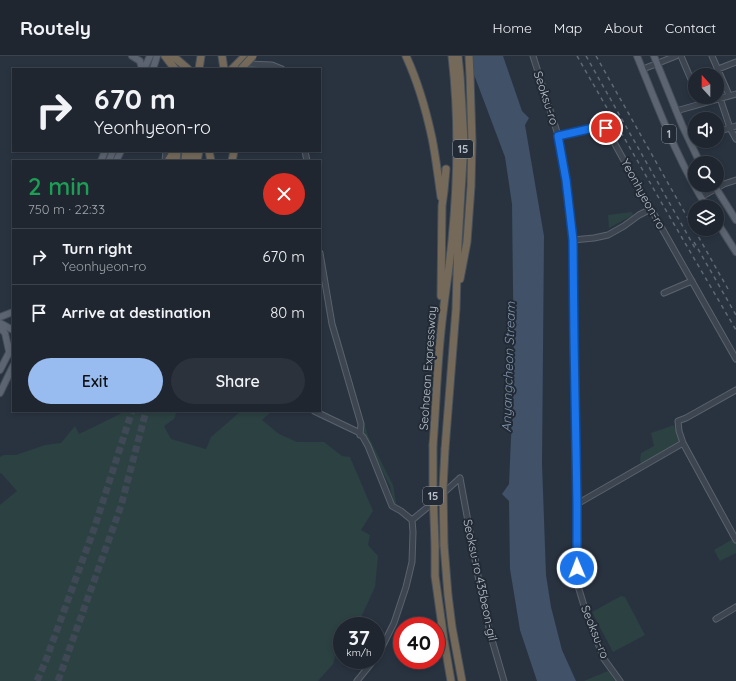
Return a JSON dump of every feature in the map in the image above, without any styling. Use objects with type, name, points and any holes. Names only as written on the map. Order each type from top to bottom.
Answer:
[{"type":"highway","points":[[165,56],[174,68]]},
{"type":"highway","points":[[173,56],[188,68]]},
{"type":"highway","points":[[179,56],[188,68]]},
{"type":"highway","points":[[199,68],[201,56]]},
{"type":"highway","points":[[222,56],[224,67]]},
{"type":"highway","points":[[233,68],[245,56]]},
{"type":"highway","points":[[242,68],[253,56]]},
{"type":"highway","points":[[406,56],[424,105],[433,140],[442,206]]},
{"type":"highway","name":"Seohaean Expressway","points":[[452,56],[457,142],[455,242],[456,309],[443,488],[444,545],[448,595],[462,681]]},
{"type":"highway","name":"Seohaean Expressway","points":[[451,681],[435,576],[433,489],[434,445],[441,330],[455,242],[464,142],[458,56]]},
{"type":"highway","points":[[456,309],[467,242],[471,186],[472,141],[469,56]]},
{"type":"highway","points":[[169,160],[175,152]]},
{"type":"highway","points":[[441,330],[442,206],[446,169]]},
{"type":"main road","points":[[132,56],[140,60],[143,68]]},
{"type":"main road","points":[[144,68],[150,56]]},
{"type":"main road","points":[[153,68],[157,56]]},
{"type":"main road","name":"1","points":[[637,56],[677,152],[690,179],[703,200]]},
{"type":"main road","name":"1","points":[[654,56],[676,111],[688,133]]},
{"type":"main road","points":[[718,192],[736,220]]},
{"type":"main road","points":[[724,233],[736,252]]},
{"type":"main road","points":[[0,318],[12,312]]},
{"type":"main road","points":[[0,323],[12,329]]},
{"type":"main road","points":[[0,328],[5,333],[9,351]]},
{"type":"main road","points":[[0,370],[12,346]]},
{"type":"main road","points":[[0,393],[12,368]]},
{"type":"street","points":[[245,56],[246,60],[250,64],[272,65],[280,68]]},
{"type":"street","name":"Seoksu-ro","points":[[533,56],[558,136],[566,180],[573,240],[578,586],[604,659],[620,681]]},
{"type":"street","points":[[642,69],[676,56]]},
{"type":"street","points":[[681,56],[688,72]]},
{"type":"street","points":[[712,56],[718,68]]},
{"type":"street","points":[[721,68],[736,62]]},
{"type":"street","points":[[724,84],[729,96]]},
{"type":"street","points":[[724,97],[736,94]]},
{"type":"street","points":[[676,111],[701,104]]},
{"type":"street","points":[[722,104],[730,128],[736,138]]},
{"type":"street","name":"Yeonhyeon-ro","points":[[558,136],[602,126],[606,128],[736,358]]},
{"type":"street","points":[[724,130],[736,126]]},
{"type":"street","points":[[724,184],[736,180]]},
{"type":"street","points":[[701,197],[708,192]]},
{"type":"street","points":[[573,240],[608,235],[651,209]]},
{"type":"street","points":[[321,258],[332,324],[361,424],[360,435]]},
{"type":"street","points":[[664,293],[692,281]]},
{"type":"street","points":[[736,390],[678,421],[679,431],[683,443],[736,540]]},
{"type":"street","points":[[316,412],[358,432],[363,437],[392,506],[412,520],[412,562],[406,587],[394,623],[385,641]]},
{"type":"street","points":[[577,504],[683,443]]},
{"type":"street","name":"Seoksu-ro 435beon-gil","points":[[412,520],[460,478],[490,634],[504,681]]},
{"type":"street","points":[[716,619],[736,607]]},
{"type":"street","points":[[357,681],[367,669]]},
{"type":"green space","points":[[632,212],[633,215],[609,228],[608,215]]},
{"type":"green space","points":[[336,325],[368,436],[393,485],[397,508],[393,502],[390,486],[366,440],[363,431],[333,327]]},
{"type":"green space","points":[[122,412],[177,412],[174,419],[164,426],[171,439],[206,449],[211,437],[240,412],[271,412],[262,420],[279,434],[297,442],[324,442],[342,456],[350,457],[373,511],[361,530],[370,535],[368,545],[378,556],[375,587],[361,617],[333,617],[333,664],[318,681],[0,681],[0,505],[17,491],[1,473],[0,474],[0,457],[4,455],[16,455],[45,445],[61,443],[75,426],[79,434]]},
{"type":"green space","points":[[674,425],[680,443],[642,465],[640,461],[641,453],[654,446],[651,433]]},
{"type":"green space","points":[[733,539],[736,544],[736,553],[720,561],[714,550]]},
{"type":"green space","points":[[621,596],[625,597],[645,635],[613,652],[592,612]]},
{"type":"green space","points":[[608,671],[615,681],[584,681]]},
{"type":"water","points":[[467,56],[503,56],[522,111],[529,118],[525,125],[544,236],[542,464],[546,575],[551,607],[562,650],[576,681],[537,681],[520,630],[510,569],[509,501],[502,494],[509,484],[514,370],[512,204],[505,157]]},
{"type":"tunnel","points":[[37,681],[94,529],[132,412]]},
{"type":"tunnel","points":[[58,681],[121,506],[146,412]]},
{"type":"railway","points":[[577,56],[736,330]]},
{"type":"railway","points":[[586,56],[695,248]]},
{"type":"railway","points":[[596,56],[728,289]]},
{"type":"railway","points":[[694,242],[736,315]]},
{"type":"route","points":[[577,568],[573,240],[566,180],[558,136],[602,126],[606,128]]},
{"type":"water label","name":"Anyangcheon Stream","points":[[508,367]]}]
